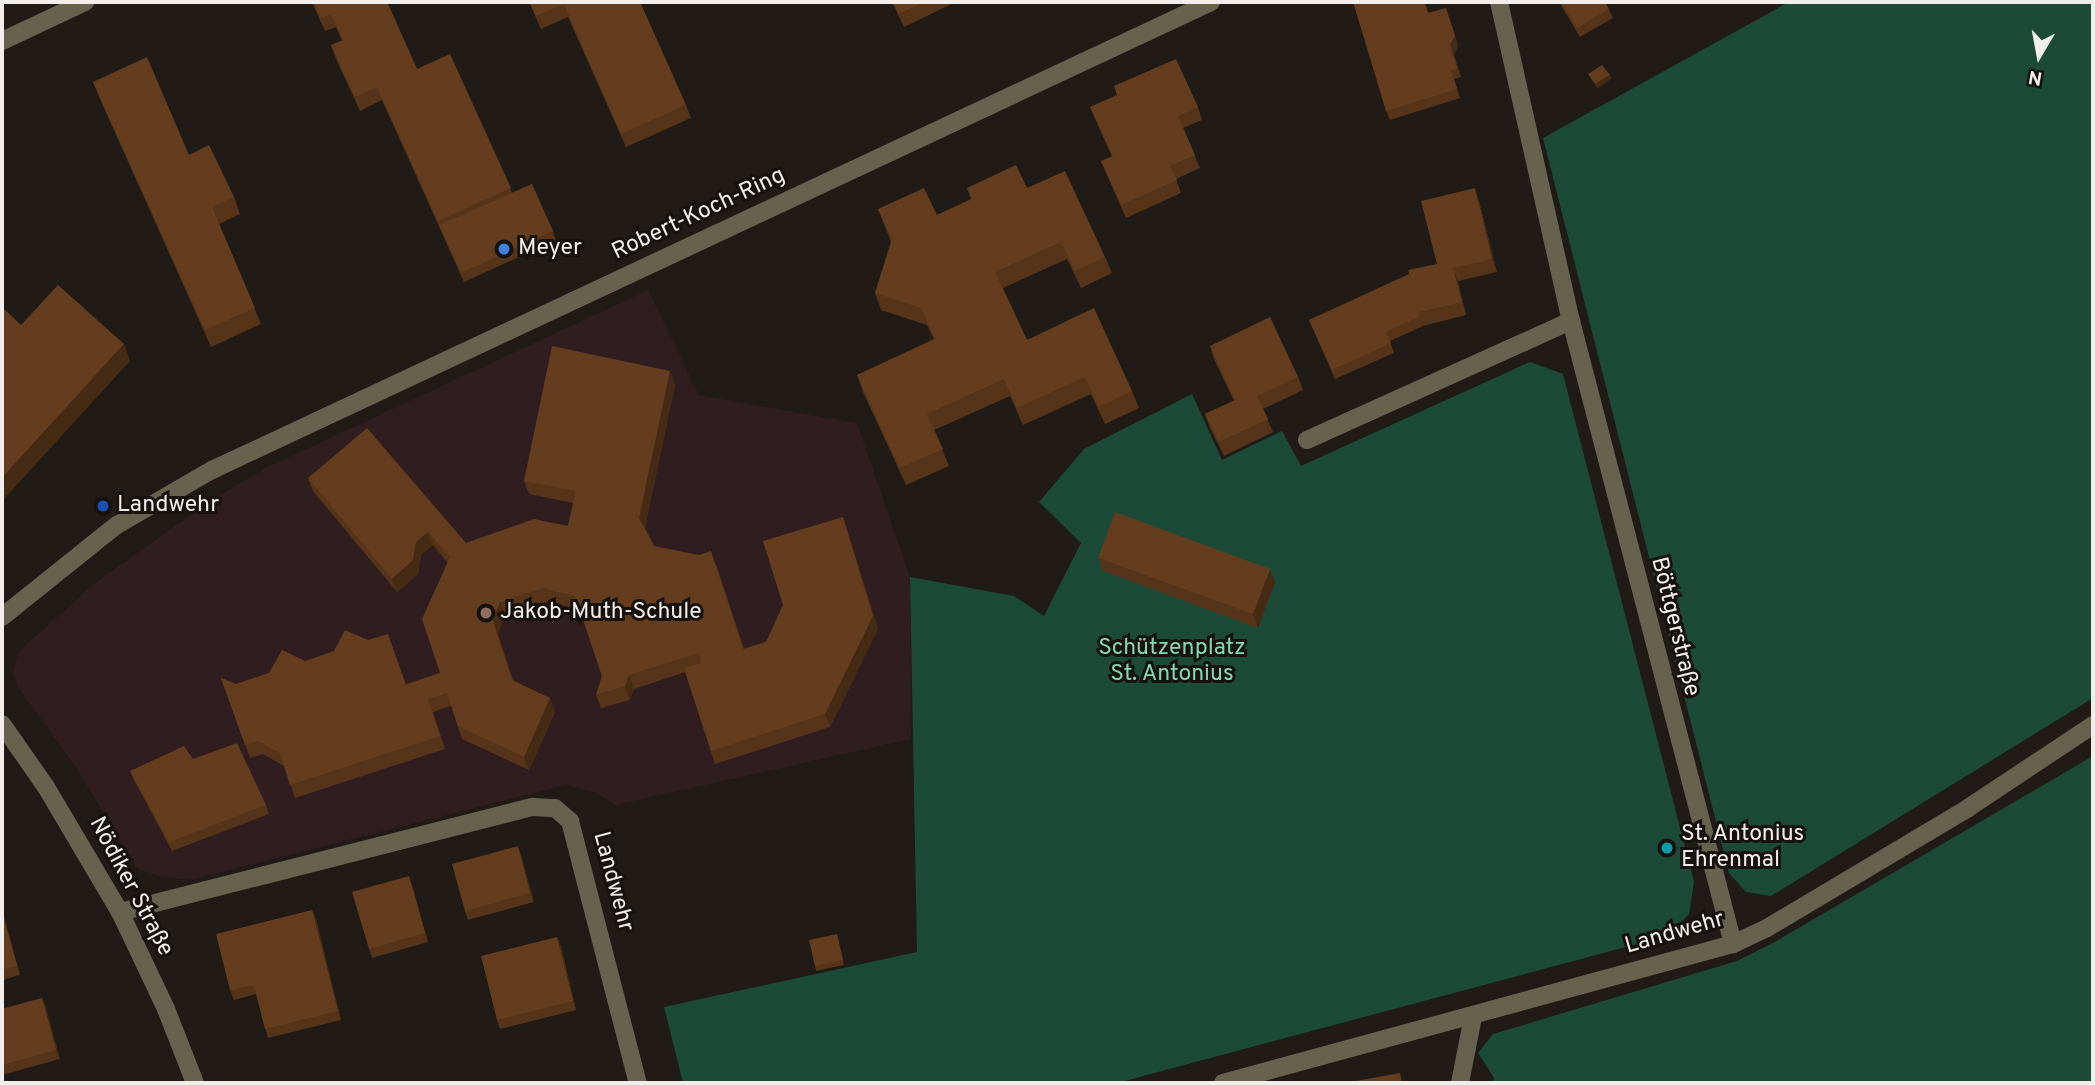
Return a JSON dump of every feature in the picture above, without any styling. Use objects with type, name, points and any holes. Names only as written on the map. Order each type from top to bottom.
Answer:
[{"type":"street","name":"Robert-Koch-Ring","points":[[2,617],[117,525],[212,470],[1211,2]]},
{"type":"street","name":"Böttgerstraße","points":[[1499,2],[1571,321],[1732,944]]},
{"type":"street","points":[[2,41],[82,3]]},
{"type":"street","points":[[1307,440],[1571,321]]},
{"type":"street","name":"Nödiker Straße","points":[[2,724],[46,787],[120,912],[166,1009],[195,1083]]},
{"type":"street","name":"Landwehr","points":[[1223,1083],[1473,1017],[1732,944],[1767,928],[1956,815],[2093,725]]},
{"type":"street","name":"Landwehr","points":[[120,912],[533,807],[555,808],[570,821],[638,1083]]},
{"type":"street","points":[[1460,1083],[1473,1017]]},
{"type":"shaded area","name":"Jakob-Muth-Schule","points":[[648,290],[699,395],[857,423],[910,577],[911,739],[616,805],[594,792],[567,785],[190,880],[162,877],[138,869],[77,769],[17,686],[13,670],[18,654],[95,583],[213,499],[270,466]]},
{"type":"green space","points":[[1789,2],[2093,2],[2093,698],[1771,896],[1746,892],[1729,873],[1543,138]]},
{"type":"green space","name":"Schützenplatz St. Antonius","points":[[1530,362],[1563,374],[1694,882],[1689,914],[1667,936],[1117,1083],[683,1083],[664,1007],[917,952],[910,577],[1014,596],[1044,616],[1081,543],[1039,502],[1084,449],[1192,394],[1222,460],[1282,431],[1301,466]]},
{"type":"green space","points":[[2093,756],[2093,1083],[1493,1083],[1494,1078],[1478,1053],[1493,1034],[1737,961],[1773,943]]},
{"type":"building","points":[[313,2],[387,2],[417,69],[450,54],[511,188],[438,221],[377,87],[355,97],[331,45],[343,40],[331,14],[321,18]]},
{"type":"building","points":[[530,2],[640,2],[686,105],[621,134],[564,4],[536,16]]},
{"type":"building","points":[[893,2],[924,2],[899,14]]},
{"type":"building","points":[[1353,2],[1424,2],[1428,13],[1446,8],[1455,36],[1450,45],[1457,68],[1451,70],[1457,89],[1386,111]]},
{"type":"building","points":[[1561,2],[1605,2],[1609,9],[1577,28]]},
{"type":"building","points":[[147,57],[189,155],[209,145],[234,197],[212,207],[255,308],[205,330],[93,82]]},
{"type":"building","points":[[1176,59],[1198,107],[1178,116],[1195,155],[1170,166],[1177,180],[1121,205],[1101,161],[1113,156],[1090,107],[1117,95],[1114,86]]},
{"type":"building","points":[[1602,65],[1610,75],[1595,84],[1588,74]]},
{"type":"building","points":[[1016,165],[1027,188],[1065,171],[1105,257],[1075,271],[1061,242],[995,272],[1027,340],[1094,308],[1132,391],[1099,407],[1085,377],[1017,408],[1004,379],[927,414],[943,449],[900,468],[857,375],[935,339],[921,308],[875,293],[892,239],[878,209],[924,188],[937,215],[972,199],[967,188]]},
{"type":"building","points":[[532,184],[553,231],[461,273],[439,225]]},
{"type":"building","points":[[1475,188],[1492,259],[1453,268],[1462,302],[1419,312],[1408,270],[1437,264],[1421,201]]},
{"type":"building","points":[[1409,274],[1420,316],[1386,332],[1391,343],[1332,370],[1309,320]]},
{"type":"building","points":[[58,285],[124,344],[2,478],[2,307],[21,325]]},
{"type":"building","points":[[1270,317],[1298,377],[1257,396],[1268,419],[1219,442],[1205,414],[1235,400],[1210,346]]},
{"type":"building","points":[[552,346],[670,371],[639,518],[654,546],[699,555],[711,551],[743,649],[766,642],[783,605],[763,541],[843,517],[873,616],[825,714],[711,751],[684,668],[701,663],[699,653],[629,675],[625,686],[596,695],[602,676],[575,596],[542,588],[500,602],[493,621],[512,680],[550,698],[524,757],[458,726],[447,693],[428,699],[440,736],[290,785],[280,753],[258,741],[245,745],[221,678],[236,684],[269,673],[282,650],[305,661],[334,651],[345,630],[368,640],[388,634],[406,685],[440,673],[422,619],[450,557],[428,532],[416,542],[413,560],[392,579],[308,478],[367,428],[466,543],[534,519],[568,526],[576,491],[524,481]]},
{"type":"building","points":[[1115,512],[1270,569],[1253,614],[1098,558]]},
{"type":"building","points":[[237,743],[266,805],[169,842],[130,771],[184,746],[193,759]]},
{"type":"building","points":[[518,846],[530,893],[465,911],[452,864]]},
{"type":"building","points":[[409,876],[425,933],[369,949],[352,892]]},
{"type":"building","points":[[312,910],[338,1011],[265,1029],[254,985],[230,990],[216,934]]},
{"type":"building","points":[[2,912],[17,966],[2,970]]},
{"type":"building","points":[[837,934],[843,960],[815,966],[809,940]]},
{"type":"building","points":[[557,937],[573,1001],[497,1020],[481,956]]},
{"type":"building","points":[[42,998],[56,1050],[2,1065],[2,1009]]},
{"type":"building","points":[[1400,1073],[1402,1083],[1344,1083]]},
{"type":"place","name":"Meyer","points":[[504,249]]},
{"type":"place","name":"Landwehr","points":[[103,506]]},
{"type":"place","name":"Jakob-Muth-Schule","points":[[486,613]]},
{"type":"place","name":"St. Antonius Ehrenmal","points":[[1667,848]]}]
